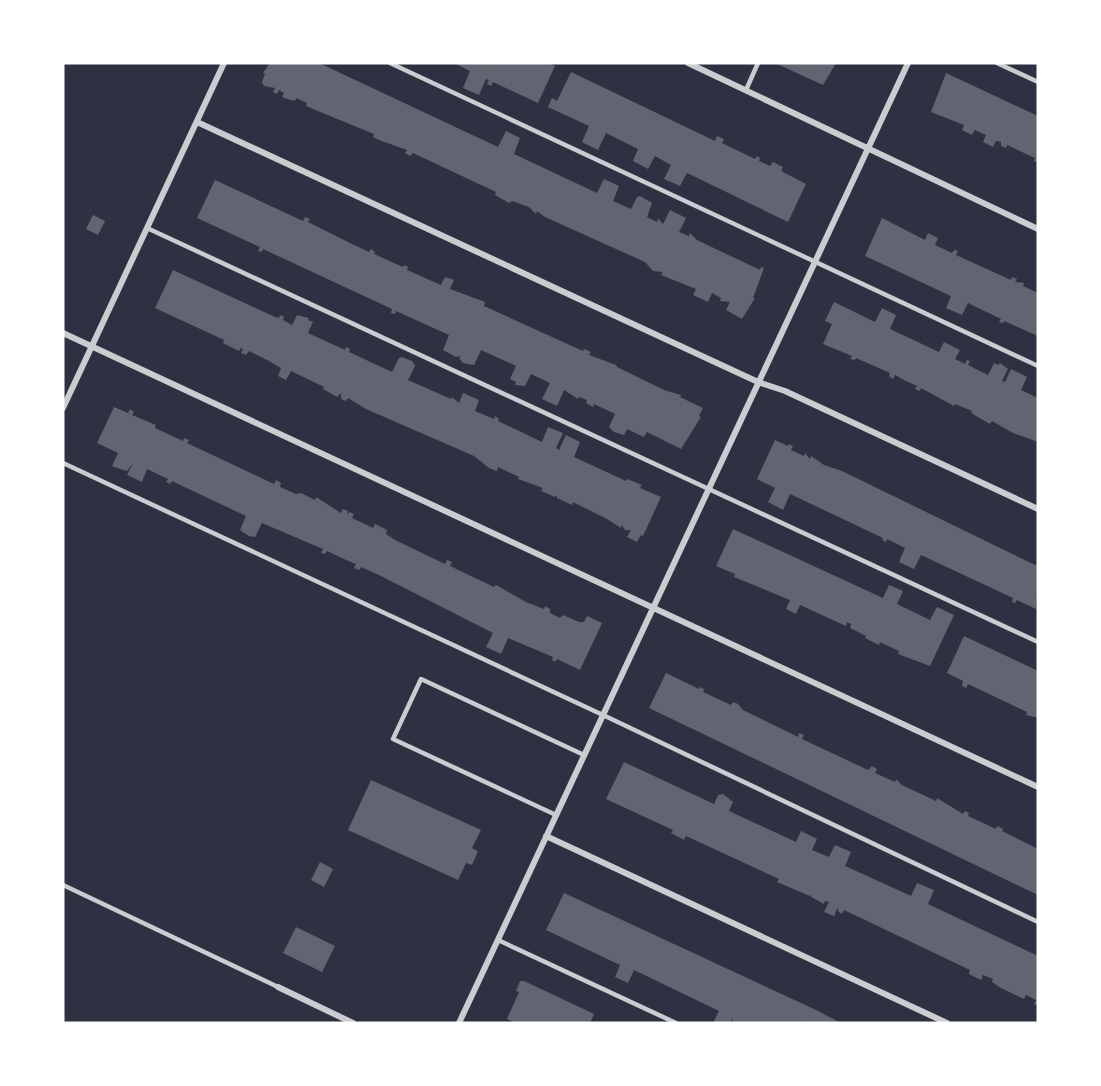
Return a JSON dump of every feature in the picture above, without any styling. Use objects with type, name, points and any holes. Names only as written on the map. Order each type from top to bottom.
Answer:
[{"type":"street","points":[[63,408],[224,63]]},
{"type":"street","points":[[688,63],[1038,229]]},
{"type":"street","points":[[459,1023],[908,63]]},
{"type":"street","points":[[197,122],[1038,509]]},
{"type":"street","points":[[63,333],[1038,787]]},
{"type":"street","points":[[546,836],[947,1023]]},
{"type":"street","points":[[278,987],[353,1023]]},
{"type":"lane","points":[[390,63],[1038,366]]},
{"type":"lane","points":[[746,90],[758,63]]},
{"type":"lane","points":[[997,63],[1038,82]]},
{"type":"lane","points":[[147,228],[1038,642]]},
{"type":"lane","points":[[63,463],[603,715],[1038,922]]},
{"type":"lane","points":[[556,815],[393,739],[421,679],[584,755]]},
{"type":"lane","points":[[63,885],[278,987]]},
{"type":"lane","points":[[498,940],[676,1023]]},
{"type":"building","points":[[270,63],[319,63],[498,147],[506,131],[520,138],[514,154],[597,193],[604,179],[619,186],[613,201],[631,209],[637,197],[640,196],[652,203],[647,217],[657,222],[658,218],[663,224],[670,210],[686,218],[679,232],[689,236],[690,233],[697,240],[760,270],[761,267],[764,268],[753,298],[755,298],[742,319],[726,310],[730,302],[720,301],[721,298],[712,293],[708,302],[693,295],[696,289],[661,275],[663,272],[653,271],[645,262],[545,217],[537,211],[536,214],[529,207],[512,201],[509,203],[495,195],[496,192],[413,153],[410,156],[405,153],[407,150],[379,140],[373,137],[374,134],[306,106],[307,103],[296,98],[295,101],[282,97],[284,93],[279,90],[277,94],[273,92],[275,88],[264,86],[262,82],[265,74],[263,73]]},
{"type":"building","points":[[454,63],[548,63],[555,66],[538,103],[493,82],[491,86],[487,84],[489,80],[486,79],[479,95],[463,88],[470,71]]},
{"type":"building","points":[[775,63],[836,63],[823,85]]},
{"type":"building","points":[[571,72],[715,141],[717,136],[724,139],[722,143],[755,159],[757,156],[760,158],[759,161],[770,166],[773,162],[783,167],[781,171],[806,184],[788,222],[687,173],[680,186],[664,179],[671,165],[655,156],[648,169],[633,161],[638,149],[606,133],[598,150],[582,142],[589,126],[548,107],[552,98],[557,101]]},
{"type":"building","points":[[946,73],[1038,116],[1038,163],[1034,161],[1035,158],[1007,145],[1006,148],[1001,146],[1001,142],[996,141],[993,147],[983,142],[986,135],[975,130],[972,135],[962,130],[964,125],[931,112]]},
{"type":"building","points":[[215,180],[303,221],[305,217],[310,219],[308,222],[369,252],[371,249],[375,252],[374,254],[403,267],[404,265],[408,267],[407,270],[441,285],[445,277],[454,280],[450,289],[485,302],[484,306],[583,351],[584,349],[591,352],[589,355],[616,365],[664,390],[681,395],[680,397],[703,408],[699,416],[701,417],[681,449],[647,432],[644,437],[627,429],[624,435],[614,432],[609,427],[615,414],[594,404],[593,407],[586,403],[587,400],[579,397],[578,399],[564,390],[557,406],[542,399],[550,383],[531,374],[525,386],[515,385],[516,382],[510,379],[516,366],[481,350],[474,365],[463,363],[459,358],[461,356],[456,357],[443,350],[449,335],[396,311],[395,314],[391,313],[392,309],[263,249],[262,252],[258,251],[260,247],[197,218]]},
{"type":"building","points":[[93,215],[105,221],[98,235],[86,229]]},
{"type":"building","points":[[882,218],[925,240],[928,233],[938,238],[935,245],[952,253],[954,250],[958,251],[956,255],[1011,280],[1012,277],[1017,279],[1015,282],[1024,283],[1023,286],[1038,293],[1038,336],[1004,321],[999,322],[1001,319],[968,303],[962,315],[946,308],[951,296],[865,256]]},
{"type":"building","points":[[173,270],[275,317],[279,318],[280,315],[284,317],[283,320],[292,325],[297,315],[309,318],[308,320],[313,322],[308,333],[345,350],[346,347],[350,349],[349,352],[392,372],[399,358],[412,361],[415,366],[408,380],[451,399],[452,397],[459,403],[463,393],[479,400],[475,411],[494,419],[495,416],[499,419],[498,421],[542,442],[548,427],[563,433],[556,448],[559,450],[566,435],[580,442],[574,457],[626,481],[627,479],[642,485],[640,488],[661,497],[643,536],[641,535],[637,542],[627,537],[631,530],[625,530],[622,525],[621,528],[573,502],[572,505],[557,498],[557,495],[555,497],[541,491],[543,488],[518,479],[519,477],[498,467],[497,471],[489,468],[474,456],[366,409],[348,398],[346,401],[341,399],[341,393],[337,397],[323,389],[324,387],[291,371],[286,380],[278,376],[281,368],[267,360],[249,351],[246,355],[241,353],[243,349],[239,351],[223,343],[224,340],[155,308]]},
{"type":"building","points":[[834,302],[875,322],[882,308],[896,315],[890,329],[939,352],[944,342],[960,350],[955,359],[965,364],[967,360],[970,361],[968,365],[988,375],[994,363],[998,365],[1000,363],[1008,369],[1002,381],[1005,382],[1011,369],[1027,377],[1021,390],[1038,398],[1038,442],[1013,433],[992,421],[990,424],[971,413],[972,411],[955,404],[954,406],[921,388],[920,391],[915,389],[917,386],[895,375],[893,379],[889,376],[890,373],[856,358],[855,360],[850,359],[852,356],[823,344],[832,324],[825,321]]},
{"type":"building","points":[[114,407],[128,413],[130,409],[134,412],[132,415],[156,425],[155,428],[183,441],[184,438],[189,440],[187,443],[274,484],[276,480],[281,483],[280,487],[315,500],[316,497],[341,513],[343,509],[348,511],[347,516],[349,512],[354,514],[352,518],[373,528],[375,524],[387,530],[386,534],[395,540],[445,564],[447,560],[452,562],[450,566],[494,587],[496,585],[526,602],[544,609],[545,606],[550,609],[550,613],[560,618],[563,615],[584,622],[587,616],[602,623],[580,670],[557,659],[555,662],[552,660],[553,657],[508,638],[501,654],[486,647],[493,633],[379,575],[361,567],[359,570],[354,568],[356,564],[327,551],[325,554],[321,553],[323,549],[262,523],[255,537],[249,536],[240,530],[246,516],[172,481],[170,484],[166,482],[168,479],[147,469],[142,482],[127,475],[133,463],[127,471],[112,466],[118,453],[97,443]]},
{"type":"building","points":[[775,440],[788,446],[789,444],[793,446],[791,450],[804,456],[805,453],[810,459],[811,456],[824,465],[842,471],[1035,565],[1038,563],[1036,609],[1017,600],[1015,603],[1012,602],[1013,598],[921,555],[914,569],[899,562],[905,548],[887,539],[886,542],[882,540],[883,538],[790,494],[783,510],[768,502],[775,488],[757,479]]},
{"type":"building","points":[[733,529],[883,598],[889,585],[903,591],[897,604],[930,620],[937,607],[954,615],[930,666],[898,654],[899,651],[880,642],[879,645],[865,638],[866,636],[850,628],[851,624],[847,622],[846,626],[800,605],[796,614],[786,609],[790,600],[734,577],[735,574],[716,566]]},
{"type":"building","points":[[964,636],[1038,671],[1038,718],[1026,715],[1027,712],[968,684],[966,688],[962,686],[963,681],[947,673]]},
{"type":"building","points":[[666,673],[699,689],[700,687],[704,689],[703,692],[731,705],[733,702],[738,704],[743,710],[798,737],[799,733],[804,735],[802,739],[868,770],[872,766],[877,769],[875,773],[895,782],[896,779],[902,785],[936,801],[937,798],[963,814],[965,811],[969,813],[968,816],[996,829],[997,826],[1003,829],[1002,831],[1038,849],[1038,895],[649,708]]},
{"type":"building","points":[[624,762],[714,804],[718,795],[723,794],[733,802],[729,811],[796,842],[801,831],[817,839],[812,850],[829,857],[835,845],[851,852],[845,866],[911,896],[917,883],[934,890],[928,904],[1038,956],[1038,1006],[1034,1004],[1036,1000],[1026,995],[1024,999],[1001,988],[992,982],[993,979],[983,975],[981,980],[969,974],[970,970],[844,910],[842,914],[838,911],[838,907],[834,916],[824,912],[829,902],[825,901],[824,904],[811,897],[812,894],[810,896],[777,882],[779,879],[686,836],[684,840],[671,833],[673,830],[606,799]]},
{"type":"building","points":[[371,780],[481,830],[472,848],[478,851],[472,865],[466,863],[458,880],[348,830]]},
{"type":"building","points":[[320,862],[333,869],[324,887],[311,880]]},
{"type":"building","points":[[564,893],[841,1023],[732,1023],[733,1017],[730,1023],[713,1023],[719,1011],[634,970],[628,983],[615,977],[620,965],[546,930]]},
{"type":"building","points":[[296,927],[335,946],[322,972],[283,953]]},
{"type":"building","points":[[520,981],[594,1014],[590,1023],[516,1023],[507,1019],[519,992],[516,991]]}]
